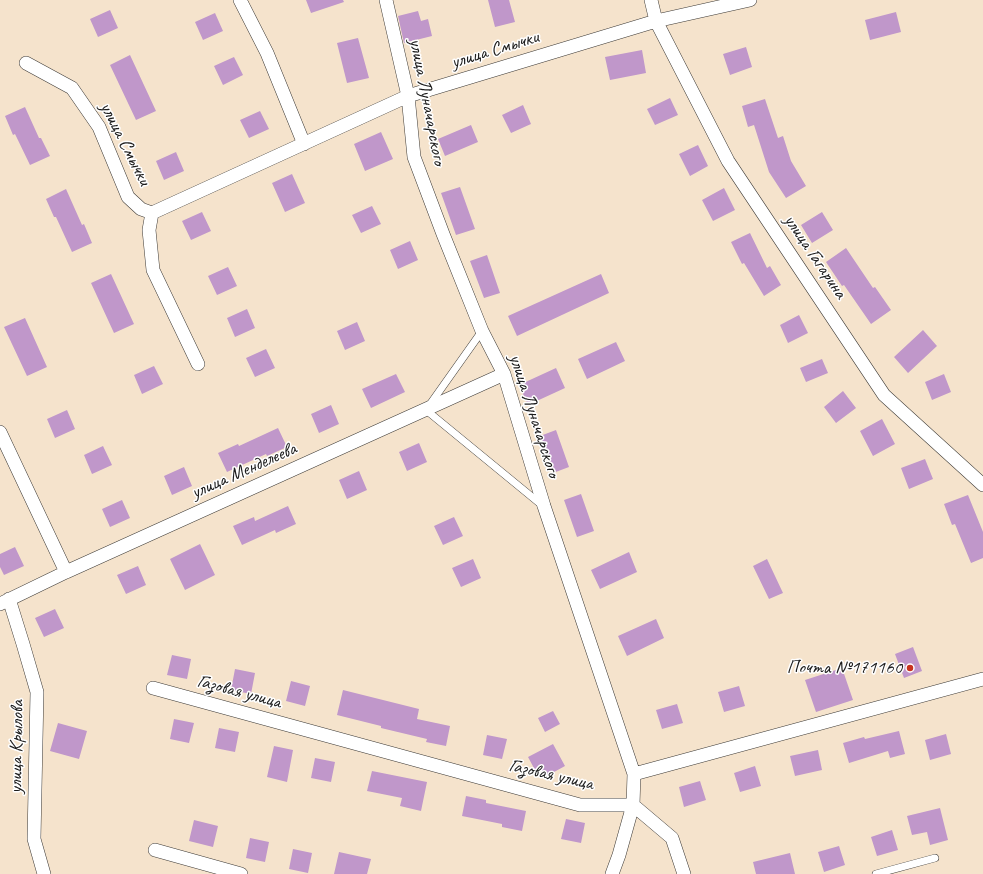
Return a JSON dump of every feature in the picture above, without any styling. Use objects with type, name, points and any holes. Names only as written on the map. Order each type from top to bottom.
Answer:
[{"type":"street","points":[[240,0],[267,53],[304,144]]},
{"type":"street","name":"улица Луначарского","points":[[386,0],[408,96],[414,157],[442,234],[482,331],[504,374],[544,506],[634,774]]},
{"type":"street","name":"улица Гагарина","points":[[651,0],[656,21],[728,161],[884,395],[983,485]]},
{"type":"street","name":"улица Смычки","points":[[26,63],[72,88],[99,127],[128,197],[141,209],[152,214],[408,96],[656,21],[750,0]]},
{"type":"street","points":[[152,214],[149,230],[153,270],[198,364]]},
{"type":"street","name":"улица Менделеева","points":[[4,602],[66,572],[504,374]]},
{"type":"street","points":[[0,432],[66,572]]},
{"type":"street","name":"улица Крылова","points":[[4,602],[23,644],[37,692],[34,839],[44,874]]},
{"type":"street","points":[[612,874],[633,805],[634,774],[983,679]]},
{"type":"street","name":"Газовая улица","points":[[153,688],[580,805],[633,805]]},
{"type":"street","points":[[633,805],[672,838],[684,874]]},
{"type":"street","points":[[155,850],[241,874]]},
{"type":"lane","points":[[482,331],[426,410],[544,506]]},
{"type":"lane","points":[[876,874],[935,858]]},
{"type":"building","points":[[306,0],[343,0],[344,2],[311,13]]},
{"type":"building","points":[[488,0],[509,0],[515,22],[495,27]]},
{"type":"building","points":[[110,10],[118,28],[98,37],[90,19]]},
{"type":"building","points":[[418,11],[421,21],[428,19],[432,36],[404,43],[398,16]]},
{"type":"building","points":[[896,12],[901,32],[870,40],[865,20]]},
{"type":"building","points":[[215,13],[223,31],[203,40],[195,22]]},
{"type":"building","points":[[358,38],[369,78],[347,83],[337,43]]},
{"type":"building","points":[[746,47],[752,67],[730,75],[723,54]]},
{"type":"building","points":[[642,50],[646,73],[610,80],[605,57]]},
{"type":"building","points":[[130,55],[156,111],[136,120],[110,65]]},
{"type":"building","points":[[234,57],[243,75],[223,85],[214,66]]},
{"type":"building","points":[[670,98],[678,115],[655,125],[647,109]]},
{"type":"building","points":[[765,99],[778,138],[783,136],[791,161],[806,186],[786,198],[769,172],[754,125],[748,127],[742,106]]},
{"type":"building","points":[[523,105],[531,124],[511,133],[502,115]]},
{"type":"building","points":[[25,107],[39,138],[41,138],[50,156],[30,165],[15,134],[13,135],[5,116]]},
{"type":"building","points":[[260,111],[269,129],[249,138],[240,120]]},
{"type":"building","points":[[471,125],[478,142],[445,156],[438,139]]},
{"type":"building","points":[[381,132],[393,159],[365,171],[354,144]]},
{"type":"building","points":[[698,145],[708,166],[690,176],[679,154]]},
{"type":"building","points":[[176,152],[184,171],[164,180],[156,161]]},
{"type":"building","points":[[292,174],[305,203],[285,212],[272,183]]},
{"type":"building","points":[[460,187],[475,229],[456,235],[441,193]]},
{"type":"building","points":[[724,188],[735,210],[713,221],[702,200]]},
{"type":"building","points":[[66,189],[82,225],[84,224],[92,243],[72,252],[46,199]]},
{"type":"building","points":[[372,206],[381,224],[361,233],[352,215]]},
{"type":"building","points":[[202,212],[211,231],[191,240],[182,221]]},
{"type":"building","points":[[822,212],[833,230],[812,243],[801,225]]},
{"type":"building","points":[[750,233],[767,268],[770,266],[781,285],[764,296],[744,263],[742,264],[731,242]]},
{"type":"building","points":[[410,241],[418,260],[398,269],[390,250]]},
{"type":"building","points":[[846,248],[873,288],[875,287],[891,310],[871,324],[826,262]]},
{"type":"building","points":[[487,255],[500,293],[484,298],[470,261]]},
{"type":"building","points":[[228,267],[237,286],[217,295],[208,276]]},
{"type":"building","points":[[111,274],[134,324],[114,333],[91,283]]},
{"type":"building","points":[[601,274],[609,293],[517,336],[508,316]]},
{"type":"building","points":[[247,309],[255,328],[235,337],[227,318]]},
{"type":"building","points":[[799,315],[808,333],[788,343],[780,325]]},
{"type":"building","points":[[25,318],[47,367],[27,376],[4,327]]},
{"type":"building","points":[[357,322],[365,341],[345,350],[337,331]]},
{"type":"building","points":[[923,330],[937,346],[908,373],[894,357]]},
{"type":"building","points":[[616,342],[625,361],[587,379],[578,359]]},
{"type":"building","points":[[266,349],[275,368],[255,377],[246,358]]},
{"type":"building","points":[[822,359],[828,373],[806,382],[800,368]]},
{"type":"building","points":[[154,366],[163,384],[142,394],[134,375]]},
{"type":"building","points":[[556,368],[565,388],[528,405],[519,385]]},
{"type":"building","points":[[396,374],[405,392],[371,408],[362,389]]},
{"type":"building","points":[[944,374],[951,392],[932,400],[925,382]]},
{"type":"building","points":[[843,391],[856,408],[836,423],[824,407]]},
{"type":"building","points":[[331,405],[339,424],[319,433],[311,414]]},
{"type":"building","points":[[67,410],[75,429],[55,438],[47,419]]},
{"type":"building","points":[[882,419],[895,444],[873,456],[860,431]]},
{"type":"building","points":[[278,428],[287,447],[267,456],[266,454],[227,472],[218,453],[238,444],[239,446]]},
{"type":"building","points":[[556,430],[569,467],[553,473],[540,436]]},
{"type":"building","points":[[419,443],[427,462],[407,471],[399,452]]},
{"type":"building","points":[[103,446],[112,465],[92,474],[84,455]]},
{"type":"building","points":[[925,459],[933,479],[909,489],[901,468]]},
{"type":"building","points":[[184,467],[192,486],[172,495],[164,476]]},
{"type":"building","points":[[359,471],[367,490],[347,499],[339,480]]},
{"type":"building","points":[[581,494],[594,531],[577,537],[564,500]]},
{"type":"building","points":[[968,495],[983,532],[983,558],[971,563],[955,524],[952,525],[944,504]]},
{"type":"building","points":[[122,500],[130,518],[110,527],[102,509]]},
{"type":"building","points":[[288,506],[296,524],[276,533],[275,530],[242,545],[233,526],[254,517],[255,521]]},
{"type":"building","points":[[454,517],[463,536],[443,545],[434,526]]},
{"type":"building","points":[[200,544],[215,575],[185,590],[170,559]]},
{"type":"building","points":[[15,547],[24,566],[4,575],[0,567],[0,554]]},
{"type":"building","points":[[629,552],[637,572],[600,589],[591,570]]},
{"type":"building","points":[[473,559],[481,578],[461,587],[452,568]]},
{"type":"building","points":[[767,559],[783,593],[769,599],[753,566]]},
{"type":"building","points":[[138,566],[146,585],[126,594],[117,575]]},
{"type":"building","points":[[55,609],[64,628],[44,637],[35,618]]},
{"type":"building","points":[[656,619],[664,638],[627,656],[618,636]]},
{"type":"building","points":[[913,647],[922,671],[904,678],[895,654]]},
{"type":"building","points":[[172,655],[191,659],[187,679],[167,675]]},
{"type":"building","points":[[842,668],[853,700],[816,712],[805,680]]},
{"type":"building","points":[[235,669],[255,673],[251,694],[231,690]]},
{"type":"building","points":[[291,681],[310,686],[305,706],[286,701]]},
{"type":"building","points":[[739,686],[745,706],[724,712],[718,692]]},
{"type":"building","points":[[343,690],[419,709],[417,719],[450,726],[446,746],[426,742],[427,739],[381,728],[381,726],[337,715]]},
{"type":"building","points":[[677,704],[683,723],[662,729],[656,710]]},
{"type":"building","points":[[553,711],[560,724],[545,732],[538,718]]},
{"type":"building","points":[[174,719],[194,723],[189,743],[170,739]]},
{"type":"building","points":[[58,723],[87,731],[79,759],[50,751]]},
{"type":"building","points":[[219,728],[239,732],[235,752],[215,748]]},
{"type":"building","points":[[899,731],[905,754],[890,758],[888,751],[849,763],[843,743],[864,737],[865,739]]},
{"type":"building","points":[[946,734],[951,754],[930,760],[925,740]]},
{"type":"building","points":[[487,735],[507,739],[502,759],[483,755]]},
{"type":"building","points":[[553,744],[565,766],[545,777],[539,767],[535,770],[528,757]]},
{"type":"building","points":[[274,746],[293,750],[287,782],[267,777]]},
{"type":"building","points":[[818,750],[822,770],[795,776],[790,756]]},
{"type":"building","points":[[315,758],[335,762],[331,782],[311,778]]},
{"type":"building","points":[[755,766],[761,786],[740,792],[734,773]]},
{"type":"building","points":[[372,771],[427,782],[421,811],[400,806],[402,798],[367,791]]},
{"type":"building","points":[[700,781],[706,800],[684,807],[679,787]]},
{"type":"building","points":[[466,796],[486,800],[486,803],[526,811],[522,831],[502,827],[502,824],[462,816]]},
{"type":"building","points":[[940,808],[948,840],[930,845],[927,832],[912,835],[907,816]]},
{"type":"building","points":[[566,819],[585,823],[581,843],[561,839]]},
{"type":"building","points":[[194,820],[218,826],[213,847],[189,841]]},
{"type":"building","points":[[892,830],[898,850],[877,856],[871,837]]},
{"type":"building","points":[[250,838],[269,842],[265,862],[246,858]]},
{"type":"building","points":[[839,846],[845,865],[824,872],[818,852]]},
{"type":"building","points":[[293,849],[312,853],[308,873],[289,869]]},
{"type":"building","points":[[339,852],[371,859],[367,874],[334,874]]},
{"type":"building","points":[[790,853],[795,874],[756,874],[753,862]]},
{"type":"place","name":"Почта №171160","points":[[910,668]]}]
